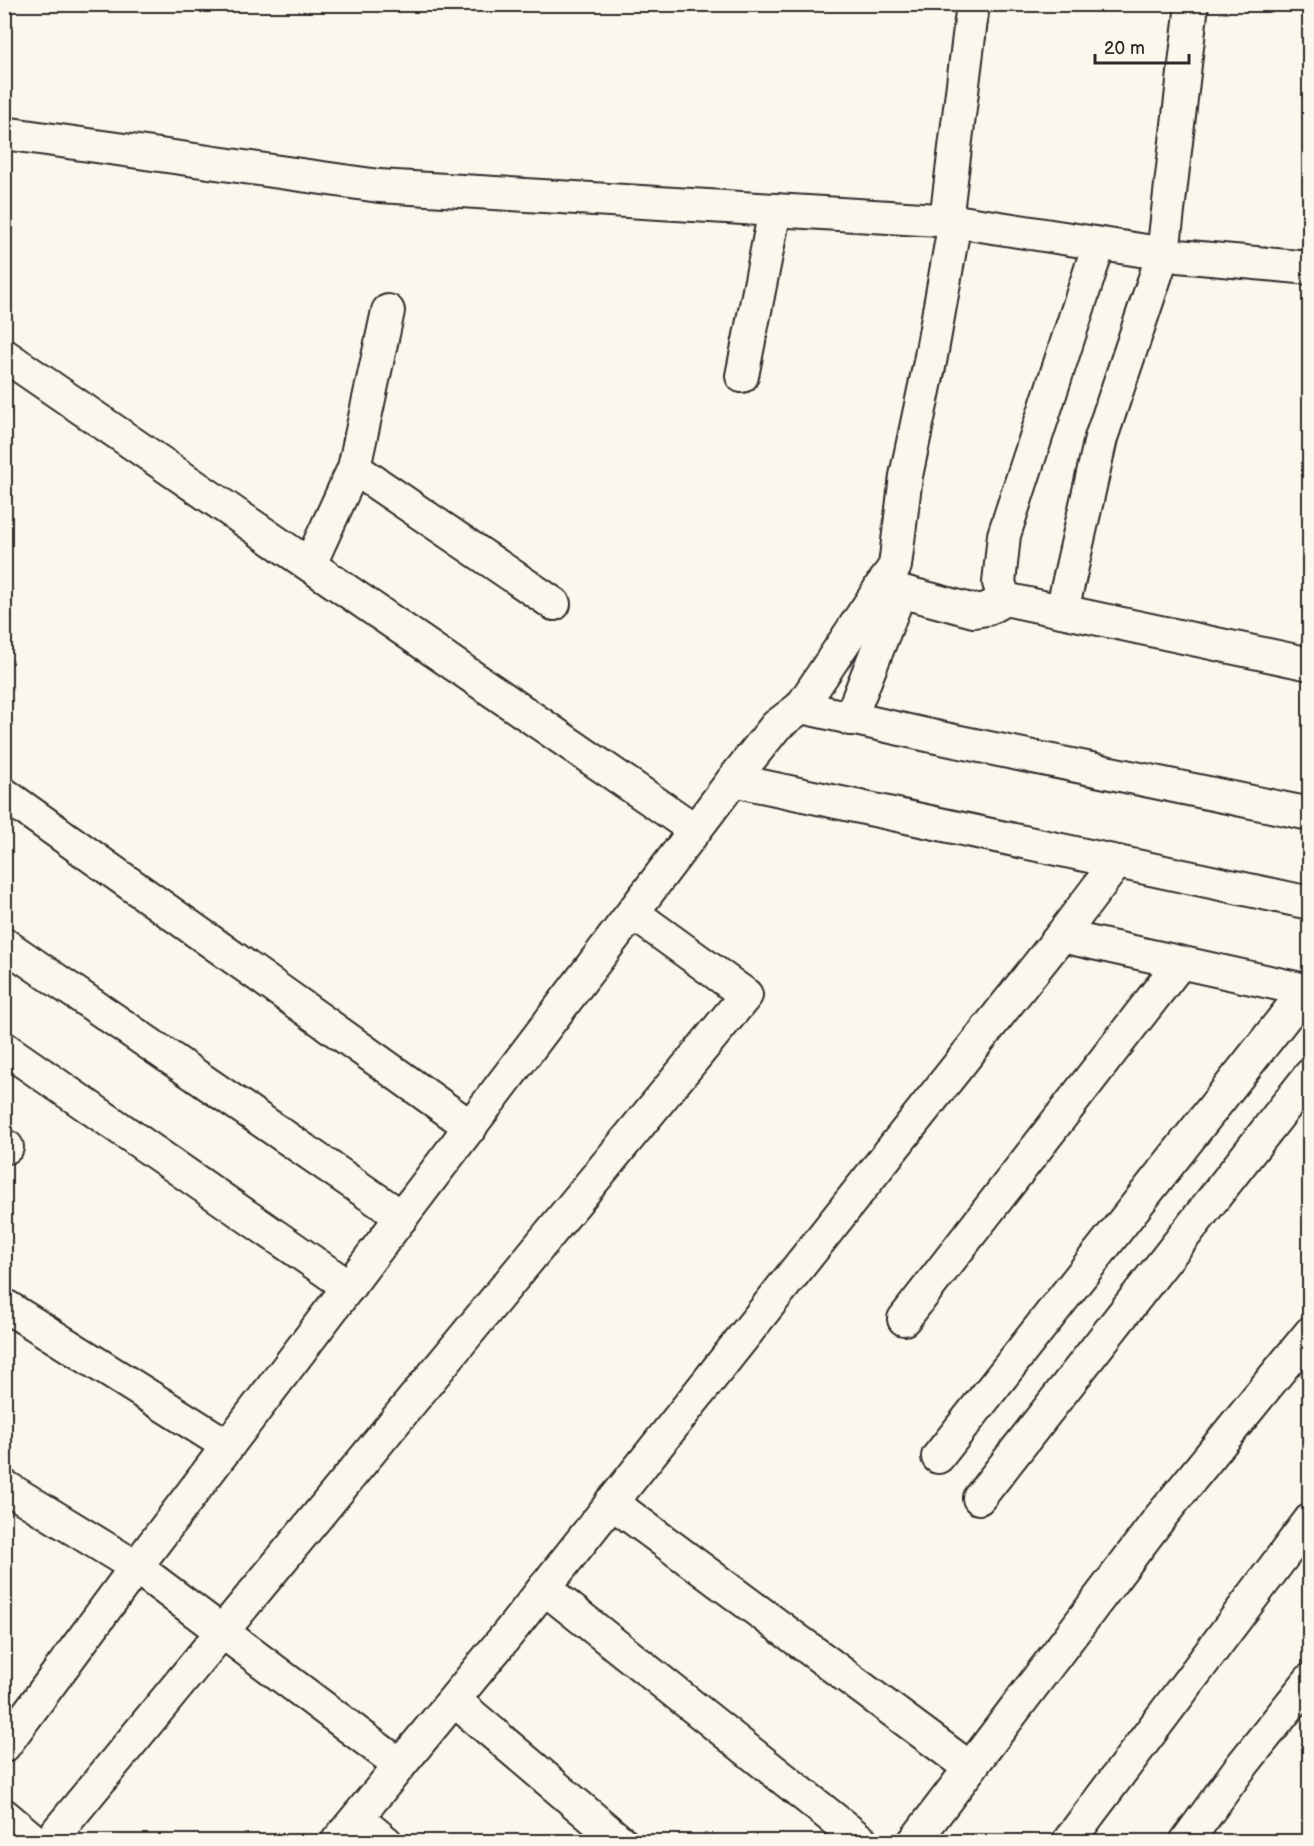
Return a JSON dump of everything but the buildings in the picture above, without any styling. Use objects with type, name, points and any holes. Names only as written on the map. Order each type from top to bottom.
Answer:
[{"type":"street","points":[[850,719],[890,589],[906,476],[930,362],[951,220],[973,4]]},
{"type":"street","points":[[1062,611],[1101,438],[1163,254],[1192,4]]},
{"type":"street","points":[[4,133],[379,186],[951,220],[1163,254],[1310,268]]},
{"type":"street","points":[[742,376],[775,210]]},
{"type":"street","points":[[1005,599],[999,583],[1004,535],[1099,244]]},
{"type":"street","points":[[310,564],[354,468],[388,311]]},
{"type":"street","points":[[4,355],[695,830]]},
{"type":"street","points":[[354,468],[554,604]]},
{"type":"street","points":[[890,589],[974,611],[987,609],[1005,599],[1310,664]]},
{"type":"street","points":[[4,1746],[136,1567],[733,780],[776,726],[801,707],[890,589]]},
{"type":"street","points":[[801,707],[1310,814]]},
{"type":"street","points":[[733,780],[1310,903]]},
{"type":"street","points":[[4,794],[471,1127]]},
{"type":"street","points":[[386,1842],[347,1830],[544,1588],[1061,936],[1116,862]]},
{"type":"street","points":[[49,1842],[746,995],[633,913]]},
{"type":"street","points":[[938,1457],[1307,991],[1061,936]]},
{"type":"street","points":[[4,944],[402,1217]]},
{"type":"street","points":[[904,1318],[1180,963]]},
{"type":"street","points":[[4,1048],[349,1287]]},
{"type":"street","points":[[979,1498],[1310,1076]]},
{"type":"street","points":[[4,1305],[228,1446]]},
{"type":"street","points":[[914,1842],[1162,1515],[1310,1333]]},
{"type":"street","points":[[4,1486],[136,1567],[400,1765]]},
{"type":"street","points":[[611,1502],[970,1768]]},
{"type":"street","points":[[1068,1842],[1310,1520]]},
{"type":"street","points":[[544,1588],[862,1842]]},
{"type":"street","points":[[1186,1842],[1239,1769],[1310,1680]]},
{"type":"street","points":[[454,1700],[621,1842]]},
{"type":"street","points":[[4,1815],[36,1842]]}]
